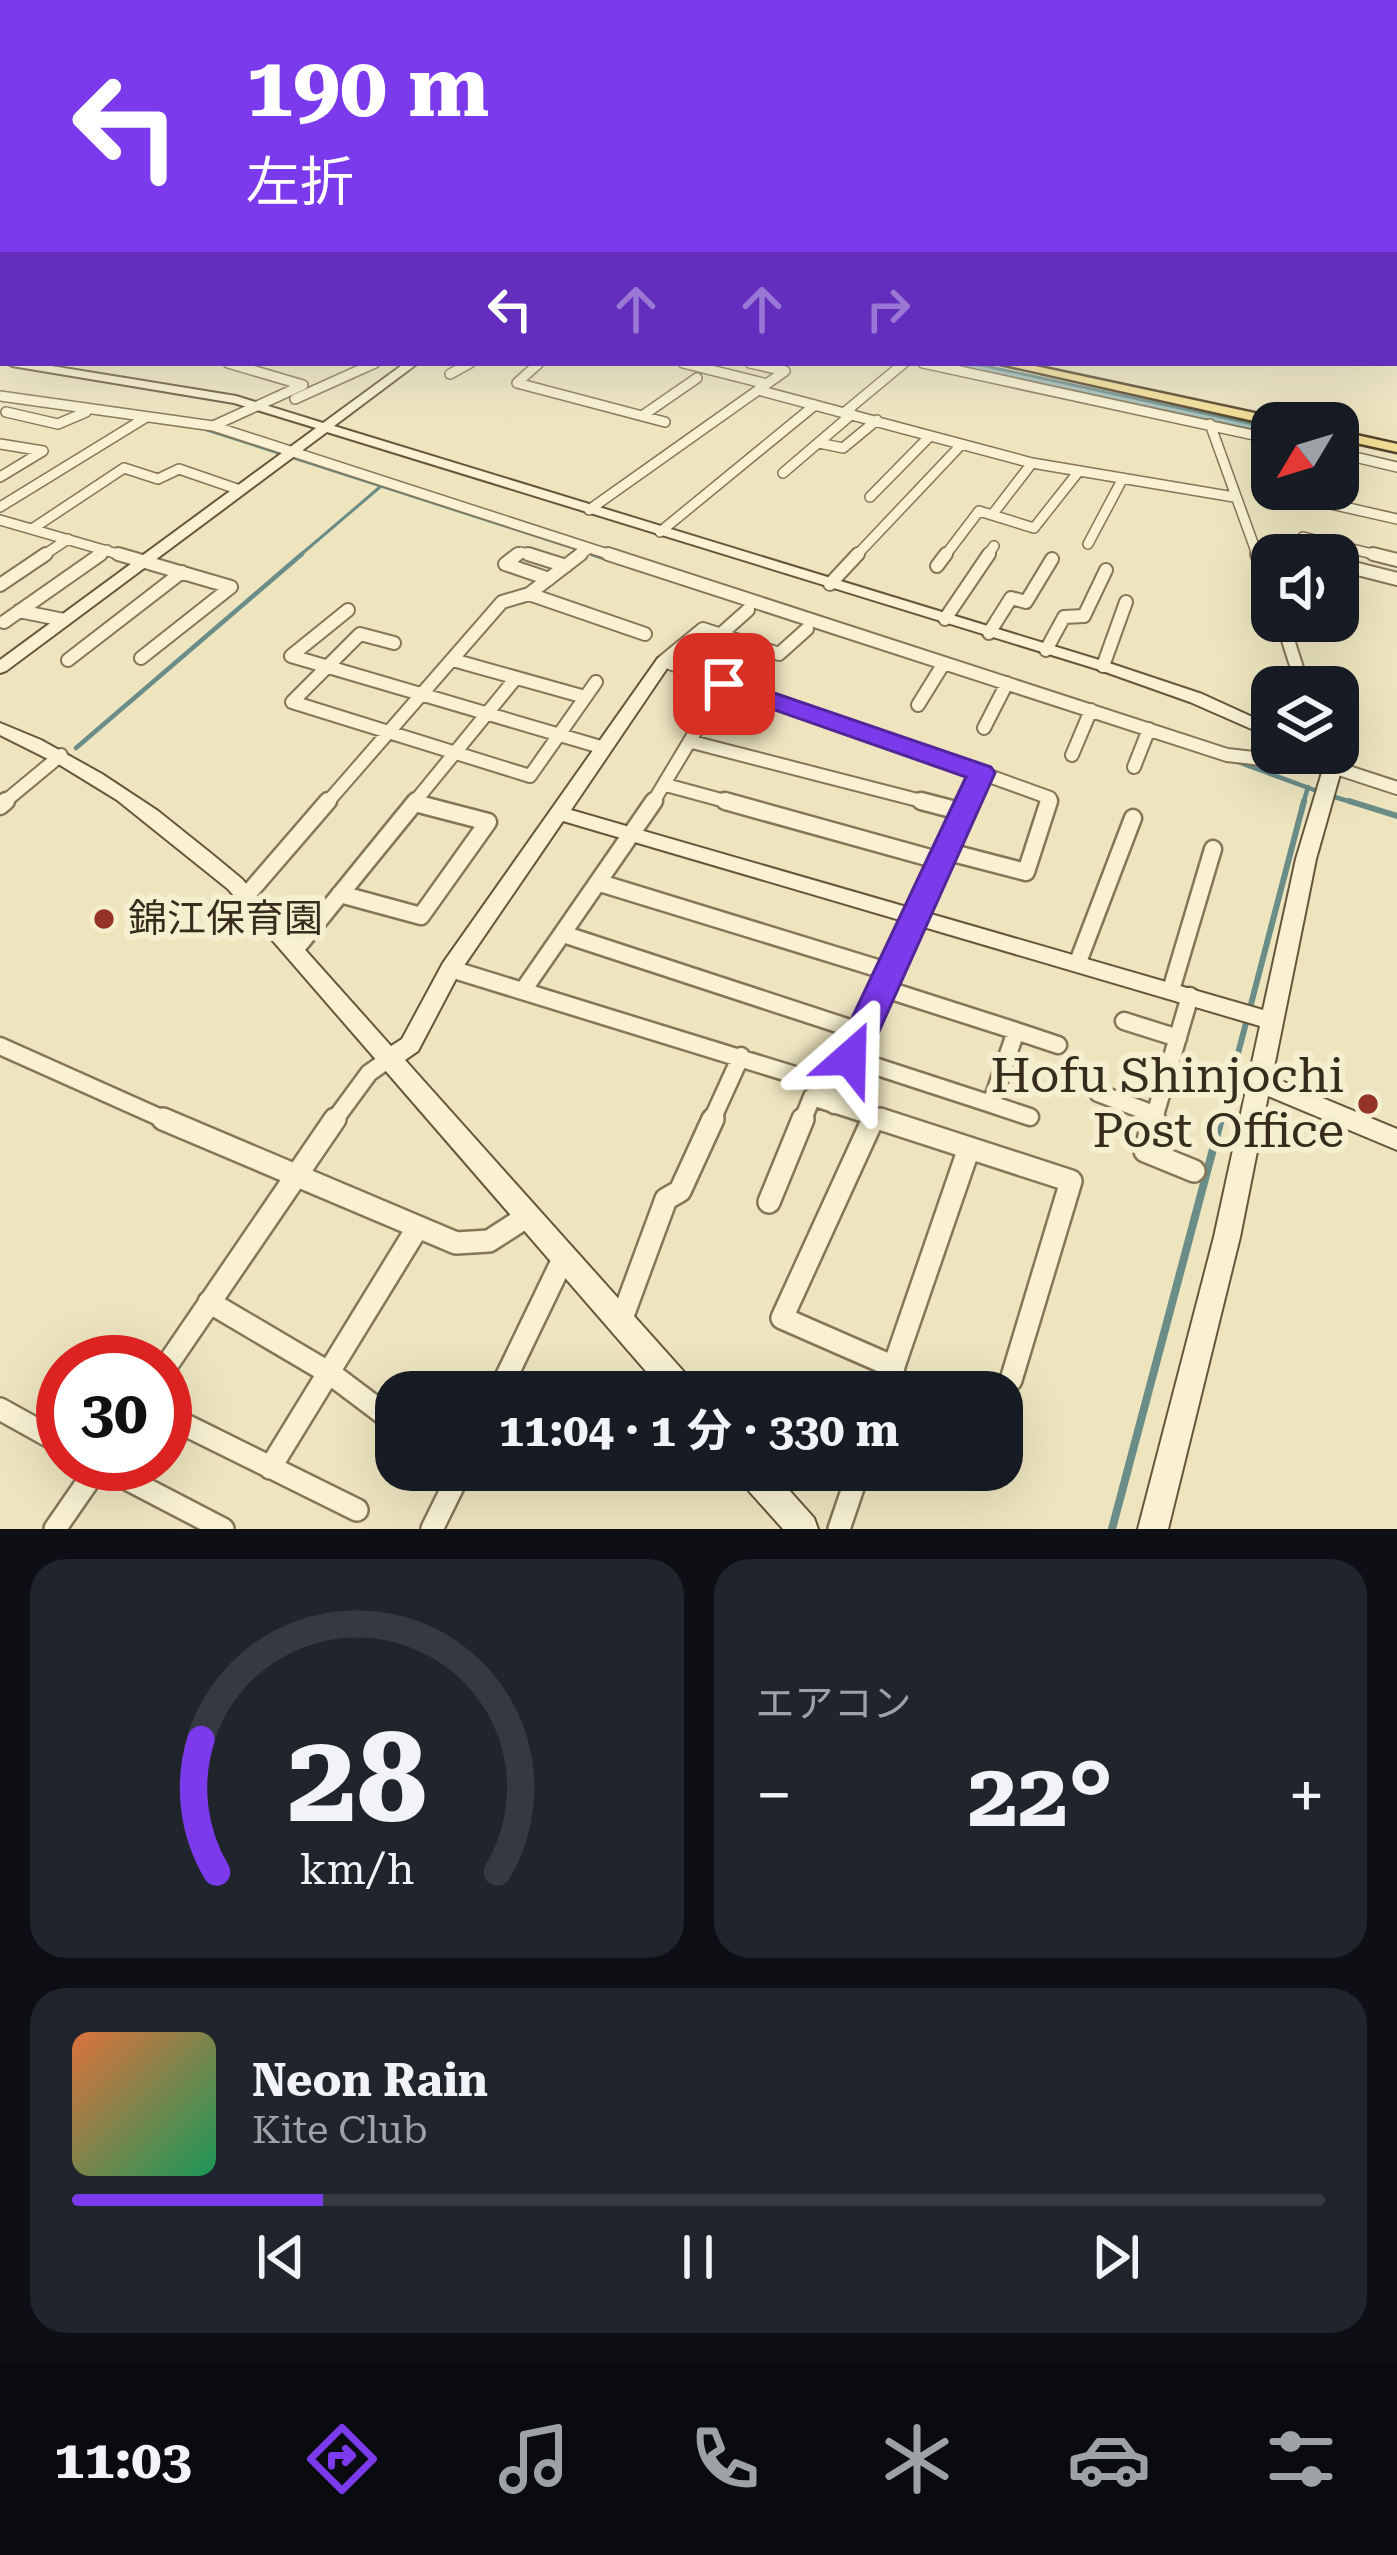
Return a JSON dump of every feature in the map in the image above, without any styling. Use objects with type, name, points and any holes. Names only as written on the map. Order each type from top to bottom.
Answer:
[{"type":"main road","points":[[1016,366],[1251,417]]},
{"type":"main road","points":[[1359,440],[1397,448]]},
{"type":"street","points":[[27,366],[265,409],[1103,665],[1251,723]]},
{"type":"street","points":[[238,366],[303,385],[265,409]]},
{"type":"street","points":[[213,426],[368,366]]},
{"type":"street","points":[[0,668],[408,366]]},
{"type":"street","points":[[450,374],[465,366]]},
{"type":"street","points":[[534,366],[517,383],[664,422]]},
{"type":"street","points":[[693,366],[815,405],[1032,463],[1234,497]]},
{"type":"street","points":[[589,511],[784,371],[763,366]]},
{"type":"street","points":[[783,473],[901,366]]},
{"type":"street","points":[[936,366],[1251,434]]},
{"type":"street","points":[[643,416],[697,378]]},
{"type":"street","points":[[0,396],[213,426],[1227,755],[1251,756]]},
{"type":"street","points":[[3,414],[26,400]]},
{"type":"street","points":[[660,532],[815,405]]},
{"type":"street","points":[[3,414],[58,424],[91,410]]},
{"type":"street","points":[[1210,424],[1219,411]]},
{"type":"street","points":[[0,514],[145,418]]},
{"type":"street","points":[[819,442],[843,448],[877,420]]},
{"type":"street","points":[[1210,424],[1251,534]]},
{"type":"street","points":[[870,497],[930,436]]},
{"type":"street","points":[[0,443],[43,451],[2,474]]},
{"type":"street","points":[[830,584],[961,445]]},
{"type":"street","points":[[0,514],[92,457]]},
{"type":"street","points":[[1359,458],[1397,467]]},
{"type":"street","points":[[992,515],[1032,463]]},
{"type":"street","points":[[32,529],[124,468],[158,479],[178,469],[240,490]]},
{"type":"street","points":[[937,566],[979,511],[1034,528],[1079,471]]},
{"type":"street","points":[[1088,544],[1123,478]]},
{"type":"street","points":[[1359,508],[1397,519]]},
{"type":"street","points":[[0,514],[32,529],[231,587],[141,658]]},
{"type":"street","points":[[0,585],[68,539]]},
{"type":"street","points":[[945,619],[994,546]]},
{"type":"street","points":[[246,896],[502,602],[529,594],[588,549]]},
{"type":"street","points":[[4,622],[106,550]]},
{"type":"street","points":[[1359,551],[1397,560]]},
{"type":"street","points":[[549,579],[505,564],[521,552],[566,566]]},
{"type":"street","points":[[989,633],[1011,598],[1026,602],[1052,559]]},
{"type":"street","points":[[1046,650],[1064,616],[1084,616],[1106,570]]},
{"type":"street","points":[[1359,570],[1397,579]]},
{"type":"street","points":[[68,660],[182,572]]},
{"type":"street","points":[[529,594],[645,634]]},
{"type":"street","points":[[1103,665],[1126,602]]},
{"type":"street","points":[[348,610],[291,656],[604,748]]},
{"type":"street","points":[[721,634],[748,610]]},
{"type":"street","points":[[19,611],[64,620]]},
{"type":"street","points":[[187,1335],[369,1073],[410,1045],[451,969],[664,662],[695,631],[721,634],[779,654],[807,629]]},
{"type":"street","points":[[394,643],[360,634],[292,702],[530,776],[596,682]]},
{"type":"street","points":[[453,660],[585,697]]},
{"type":"street","points":[[664,662],[1050,798],[1026,872],[943,856],[666,785]]},
{"type":"street","points":[[918,705],[944,663]]},
{"type":"street","points":[[294,950],[516,678]]},
{"type":"street","points":[[984,728],[1007,683]]},
{"type":"street","points":[[524,988],[634,834],[724,684]]},
{"type":"street","points":[[1072,755],[1091,710]]},
{"type":"street","points":[[0,728],[61,755],[163,821],[246,896],[665,1371]]},
{"type":"street","points":[[1134,766],[1149,728]]},
{"type":"street","points":[[692,742],[963,812]]},
{"type":"street","points":[[0,806],[61,755]]},
{"type":"street","points":[[837,1097],[850,1058],[982,773]]},
{"type":"street","points":[[1359,773],[1397,788]]},
{"type":"street","points":[[1154,1529],[1227,1237],[1323,797],[1322,774]]},
{"type":"street","points":[[340,894],[421,916],[488,822],[415,803]]},
{"type":"street","points":[[559,813],[1273,1021]]},
{"type":"street","points":[[1078,962],[1133,818]]},
{"type":"street","points":[[1194,1171],[1145,1151],[1178,1038],[1181,993],[1213,848]]},
{"type":"street","points":[[600,883],[886,980],[1058,1045]]},
{"type":"street","points":[[563,934],[862,1032]]},
{"type":"street","points":[[451,969],[741,1056],[837,1097],[873,1118],[1071,1181],[1014,1371]]},
{"type":"street","points":[[1124,1021],[1178,1038]]},
{"type":"street","points":[[991,1104],[1016,1031]]},
{"type":"street","points":[[0,1046],[293,1178],[456,1243],[489,1240],[528,1216]]},
{"type":"street","points":[[621,1321],[666,1199],[680,1191],[741,1056]]},
{"type":"street","points":[[850,1058],[1030,1117]]},
{"type":"street","points":[[1259,1082],[1397,1140]]},
{"type":"street","points":[[1098,1093],[1156,1115]]},
{"type":"street","points":[[770,1202],[812,1097],[837,1097]]},
{"type":"street","points":[[873,1118],[782,1318],[894,1367]]},
{"type":"street","points":[[893,1371],[969,1148]]},
{"type":"street","points":[[271,1468],[416,1230]]},
{"type":"street","points":[[509,1371],[564,1257]]},
{"type":"street","points":[[209,1302],[249,1322],[375,1407]]},
{"type":"street","points":[[0,1409],[36,1429]]},
{"type":"street","points":[[192,1428],[357,1510]]},
{"type":"street","points":[[55,1529],[81,1491]]},
{"type":"street","points":[[151,1491],[223,1529]]},
{"type":"street","points":[[432,1529],[451,1491]]},
{"type":"street","points":[[770,1491],[803,1529]]},
{"type":"street","points":[[839,1529],[852,1491]]},
{"type":"water","points":[[951,366],[986,366],[1251,423],[1251,431]]},
{"type":"waterway","points":[[204,429],[601,557]]},
{"type":"waterway","points":[[298,557],[380,487]]},
{"type":"waterway","points":[[76,748],[302,554]]},
{"type":"waterway","points":[[592,554],[601,557]]},
{"type":"waterway","points":[[1238,762],[1308,788]]},
{"type":"waterway","points":[[1303,804],[1308,788]]},
{"type":"waterway","points":[[1308,788],[1317,791]]},
{"type":"waterway","points":[[1328,795],[1358,804]]},
{"type":"waterway","points":[[1250,1008],[1304,801]]},
{"type":"waterway","points":[[1349,801],[1397,816]]},
{"type":"waterway","points":[[1220,1122],[1247,1019]]},
{"type":"waterway","points":[[1112,1529],[1221,1119]]},
{"type":"place","name":"錦江保育園","points":[[104,919]]},
{"type":"place","name":"Hofu Shinjochi Post Office","points":[[1368,1104]]},
{"type":"route","points":[[724,684],[982,773],[850,1058]]}]
